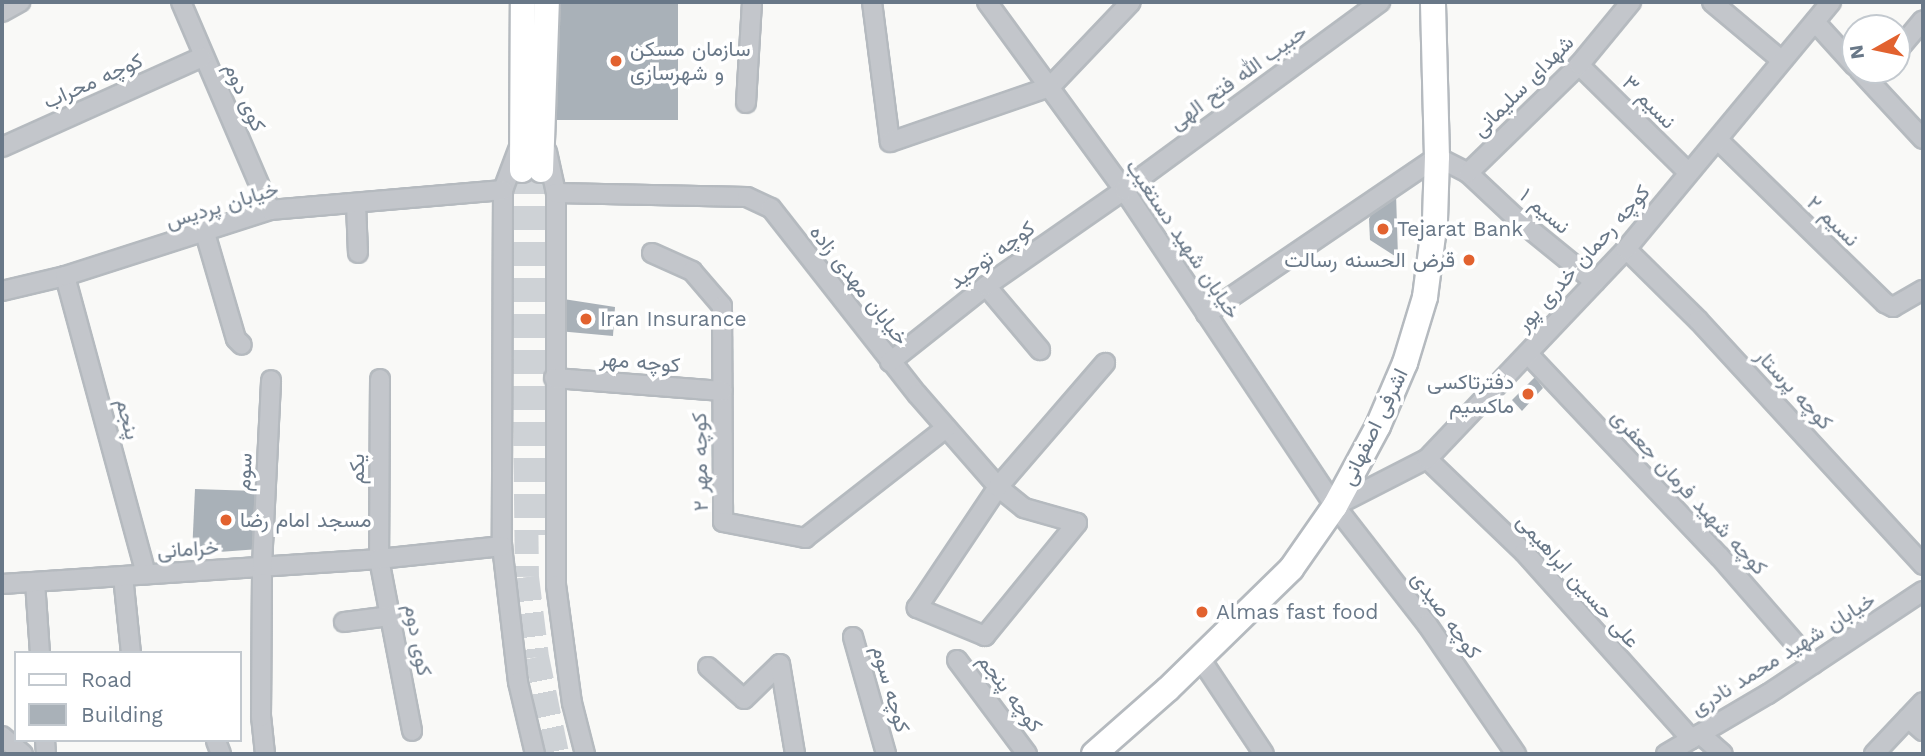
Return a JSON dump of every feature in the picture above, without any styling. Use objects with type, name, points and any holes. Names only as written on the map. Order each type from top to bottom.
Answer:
[{"type":"main road","points":[[523,2],[533,137]]},
{"type":"main road","points":[[532,170],[547,2]]},
{"type":"main road","name":"اشرفی اصفهانی","points":[[1094,754],[1200,658],[1292,569],[1335,506],[1378,426],[1405,363],[1425,297],[1435,220],[1437,157],[1433,2]]},
{"type":"street","points":[[2,12],[20,2]]},
{"type":"street","name":"کوی دوم","points":[[181,2],[202,57],[270,211]]},
{"type":"street","points":[[746,103],[752,2]]},
{"type":"street","points":[[872,2],[890,142],[1050,87],[1131,2]]},
{"type":"street","name":"خیابان شهید دستغیب","points":[[987,2],[1124,190],[1335,506]]},
{"type":"street","name":"حبیب الله فتح الهی","points":[[1124,190],[1380,2]]},
{"type":"street","name":"شهدای سلیمانی","points":[[1468,173],[1579,65],[1631,2]]},
{"type":"street","points":[[1712,2],[1781,60]]},
{"type":"street","name":"کوچه رحمان خدری پور","points":[[1335,506],[1427,459],[1626,250],[1831,2]]},
{"type":"street","points":[[1911,34],[1923,20]]},
{"type":"street","points":[[1815,22],[1841,51]]},
{"type":"street","name":"کوچه محراب","points":[[2,147],[202,57]]},
{"type":"street","name":"نسیم ۳","points":[[1579,65],[1688,172]]},
{"type":"street","points":[[1878,84],[1923,139]]},
{"type":"street","points":[[533,137],[503,190],[502,546],[518,682],[535,754]]},
{"type":"street","points":[[533,137],[556,193],[556,585],[572,704],[585,754]]},
{"type":"street","name":"نسیم ۲","points":[[1718,141],[1885,303],[1893,307],[1923,290]]},
{"type":"street","points":[[1206,314],[1437,157],[1468,173]]},
{"type":"street","name":"نسیم ۱","points":[[1468,173],[1515,217],[1595,282]]},
{"type":"street","name":"خیابان پردیس","points":[[2,291],[65,276],[270,211],[503,190]]},
{"type":"street","name":"کوچه توحید","points":[[891,362],[986,286],[1124,190]]},
{"type":"street","name":"خیابان مهدی زاده","points":[[556,193],[747,197],[771,208],[891,362],[998,487],[1024,508],[1077,523],[985,636],[917,608],[998,487]]},
{"type":"street","points":[[356,204],[358,253]]},
{"type":"street","points":[[205,233],[236,339],[242,345]]},
{"type":"street","name":"کوچه پرستار","points":[[1626,250],[1734,359],[1923,565]]},
{"type":"street","name":"کوچه مهر ۲","points":[[652,253],[692,271],[722,306],[723,522],[805,538],[946,428]]},
{"type":"street","name":"پنجم","points":[[65,276],[146,574]]},
{"type":"street","points":[[986,286],[1040,350]]},
{"type":"street","name":"کوچه شهید فرمان جعفری","points":[[1528,354],[1720,557],[1813,664]]},
{"type":"street","points":[[998,487],[1105,363]]},
{"type":"street","name":"کوچه مهر","points":[[554,378],[722,391]]},
{"type":"street","name":"یکم","points":[[379,559],[380,379]]},
{"type":"street","name":"سوم","points":[[265,754],[261,717],[262,566],[271,380]]},
{"type":"street","name":"علی حسین ابراهیمی","points":[[1427,459],[1524,552],[1695,737],[1723,754]]},
{"type":"street","name":"کوچه صیدی","points":[[1335,506],[1427,624],[1516,754]]},
{"type":"street","name":"خرامانی","points":[[2,584],[379,559],[502,546]]},
{"type":"street","name":"کوی دوم","points":[[379,559],[412,731]]},
{"type":"street","points":[[123,576],[131,651]]},
{"type":"street","points":[[35,582],[40,651]]},
{"type":"street","name":"خیابان شهید محمد نادری","points":[[1666,754],[1813,664],[1923,591]]},
{"type":"street","points":[[344,622],[390,616]]},
{"type":"street","name":"کوچه سوم","points":[[853,636],[886,754]]},
{"type":"street","points":[[1200,658],[1264,754]]},
{"type":"street","name":"کوچه پنجم","points":[[957,660],[1027,754]]},
{"type":"street","points":[[708,667],[744,699],[780,664],[794,754]]},
{"type":"street","points":[[1874,754],[1923,702]]},
{"type":"street","points":[[1908,718],[1923,731]]},
{"type":"street","points":[[2,736],[23,754]]},
{"type":"building","name":"سازمان مسکن و شهرسازی","points":[[554,2],[678,2],[678,120],[554,120]]},
{"type":"building","name":"Tejarat Bank","points":[[1396,193],[1398,258],[1370,240],[1369,219],[1378,198]]},
{"type":"building","name":"Iran Insurance","points":[[557,298],[615,307],[613,336],[558,331]]},
{"type":"building","name":"دفترتاکسی ماکسیم","points":[[1535,377],[1543,388],[1522,411],[1512,400]]},
{"type":"building","name":"مسجد امام رضا","points":[[195,489],[258,491],[259,549],[192,554]]},
{"type":"tunnel","points":[[522,170],[527,577],[537,657],[557,754]]},
{"type":"tunnel","points":[[541,170],[543,535]]},
{"type":"place","name":"سازمان مسکن و شهرسازی","points":[[616,61]]},
{"type":"place","name":"Tejarat Bank","points":[[1383,229]]},
{"type":"place","name":"قرض الحسنه رسالت","points":[[1469,260]]},
{"type":"place","name":"Iran Insurance","points":[[586,319]]},
{"type":"place","name":"دفترتاکسی ماکسیم","points":[[1528,394]]},
{"type":"place","name":"مسجد امام رضا","points":[[226,520]]},
{"type":"place","name":"Almas fast food","points":[[1202,612]]}]
